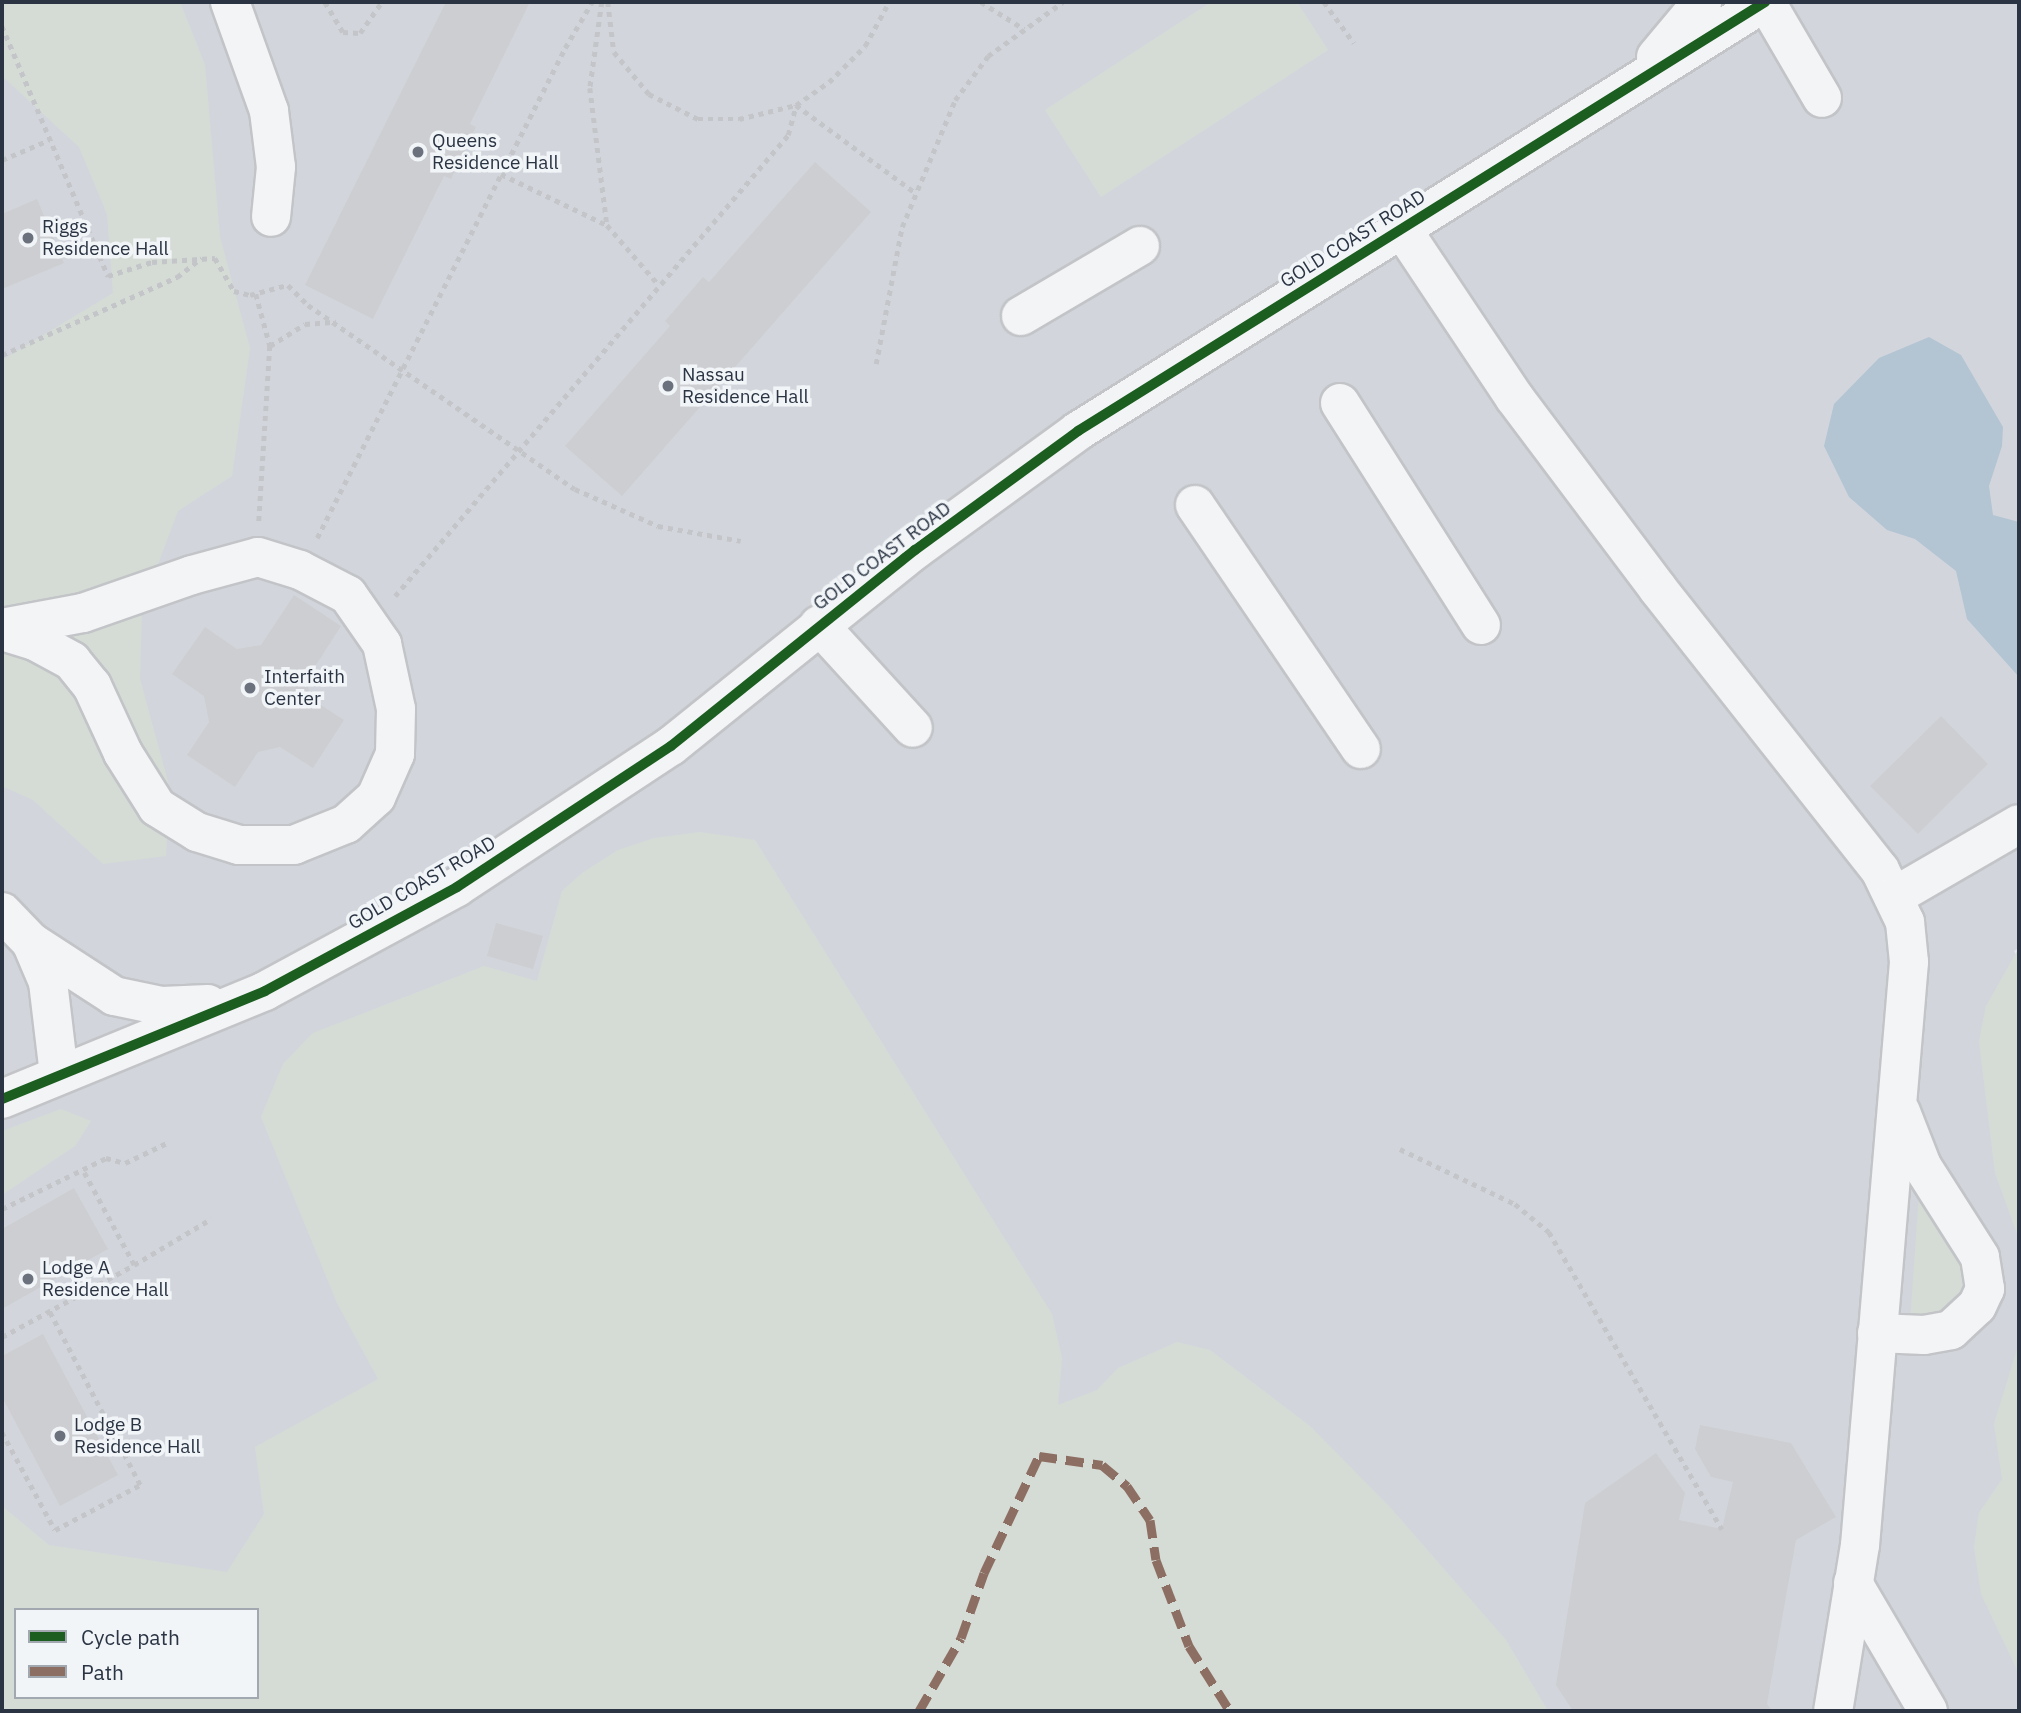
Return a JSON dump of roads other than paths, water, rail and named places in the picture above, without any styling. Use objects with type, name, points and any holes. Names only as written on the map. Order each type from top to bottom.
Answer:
[{"type":"street","points":[[230,2],[269,111],[276,167],[271,217]]},
{"type":"street","points":[[1765,2],[1822,98]]},
{"type":"street","name":"GOLD COAST ROAD","points":[[2,1100],[59,1073],[265,991],[457,887],[671,746],[818,625],[1078,431],[1627,91],[1699,13],[1765,2]]},
{"type":"street","points":[[1402,229],[1520,405],[1658,589],[1880,870],[1895,896],[1905,922],[1909,962],[1877,1333],[1853,1583],[1833,1711]]},
{"type":"street","points":[[1021,316],[1140,246]]},
{"type":"street","points":[[1340,403],[1480,625]]},
{"type":"street","points":[[1195,505],[1362,749]]},
{"type":"street","points":[[258,558],[300,570],[348,595],[382,644],[396,709],[395,754],[376,797],[346,824],[294,845],[239,845],[197,832],[157,807],[123,753],[92,686],[72,661],[35,641],[2,630],[83,613],[192,575],[258,558]]},
{"type":"street","points":[[818,625],[913,728]]},
{"type":"street","points":[[1895,896],[2019,824]]},
{"type":"street","points":[[2,912],[31,942],[114,996],[163,1006],[233,1003]]},
{"type":"street","points":[[31,942],[48,982],[59,1073]]},
{"type":"street","points":[[1877,1333],[1923,1335],[1951,1330],[1977,1306],[1985,1289],[1980,1258],[1922,1166],[1897,1103]]},
{"type":"street","points":[[1853,1583],[1928,1711]]},
{"type":"water","points":[[1929,337],[1961,355],[2003,427],[2002,446],[1989,486],[1993,515],[2019,522],[2019,677],[1967,619],[1956,571],[1915,539],[1887,530],[1849,497],[1824,446],[1834,404],[1879,358]]},
{"type":"place","name":"Queens Residence Hall","points":[[418,152]]},
{"type":"place","name":"Riggs Residence Hall","points":[[28,238]]},
{"type":"place","name":"Nassau Residence Hall","points":[[668,386]]},
{"type":"place","name":"Interfaith Center","points":[[250,688]]},
{"type":"place","name":"Lodge A Residence Hall","points":[[28,1279]]},
{"type":"place","name":"Lodge B Residence Hall","points":[[60,1436]]}]
